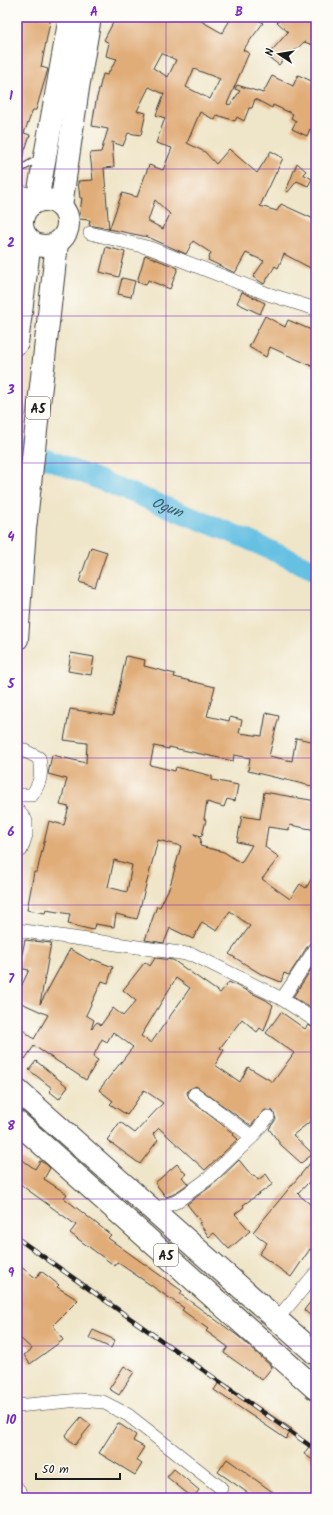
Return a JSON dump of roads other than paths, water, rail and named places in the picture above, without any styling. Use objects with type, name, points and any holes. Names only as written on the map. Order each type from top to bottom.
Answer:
[{"type":"highway","points":[[17,343],[24,284],[24,214],[28,208],[46,153],[70,17]]},
{"type":"highway","points":[[23,231],[43,246],[57,242],[64,236],[68,229],[66,213],[62,206],[78,88],[90,17]]},
{"type":"highway","points":[[30,199],[47,200],[62,206]]},
{"type":"highway","name":"A5","points":[[17,639],[25,529],[57,242]]},
{"type":"highway","name":"A5","points":[[17,1090],[316,1354]]},
{"type":"highway","name":"A5","points":[[17,1122],[316,1389]]},
{"type":"highway","points":[[67,1166],[81,1147]]},
{"type":"street","points":[[90,233],[150,248],[268,294],[316,310]]},
{"type":"street","points":[[17,747],[39,758],[42,771],[38,787],[32,795],[17,795]]},
{"type":"street","points":[[17,809],[26,820],[26,836],[21,850],[17,852]]},
{"type":"street","points":[[17,930],[194,955],[282,999],[316,1022]]},
{"type":"street","points":[[282,999],[316,948]]},
{"type":"street","points":[[195,1094],[252,1137]]},
{"type":"street","points":[[152,1210],[176,1202],[209,1178],[252,1137],[268,1117]]},
{"type":"street","points":[[277,1319],[316,1273]]},
{"type":"street","points":[[17,1406],[80,1400],[103,1402],[128,1415],[221,1488]]},
{"type":"street","points":[[17,1488],[24,1498]]},
{"type":"lane","points":[[17,167],[24,167],[46,153]]},
{"type":"waterway","name":"Ogun","points":[[17,447],[244,538],[316,571]]},
{"type":"railway","points":[[17,1238],[316,1450]]}]
